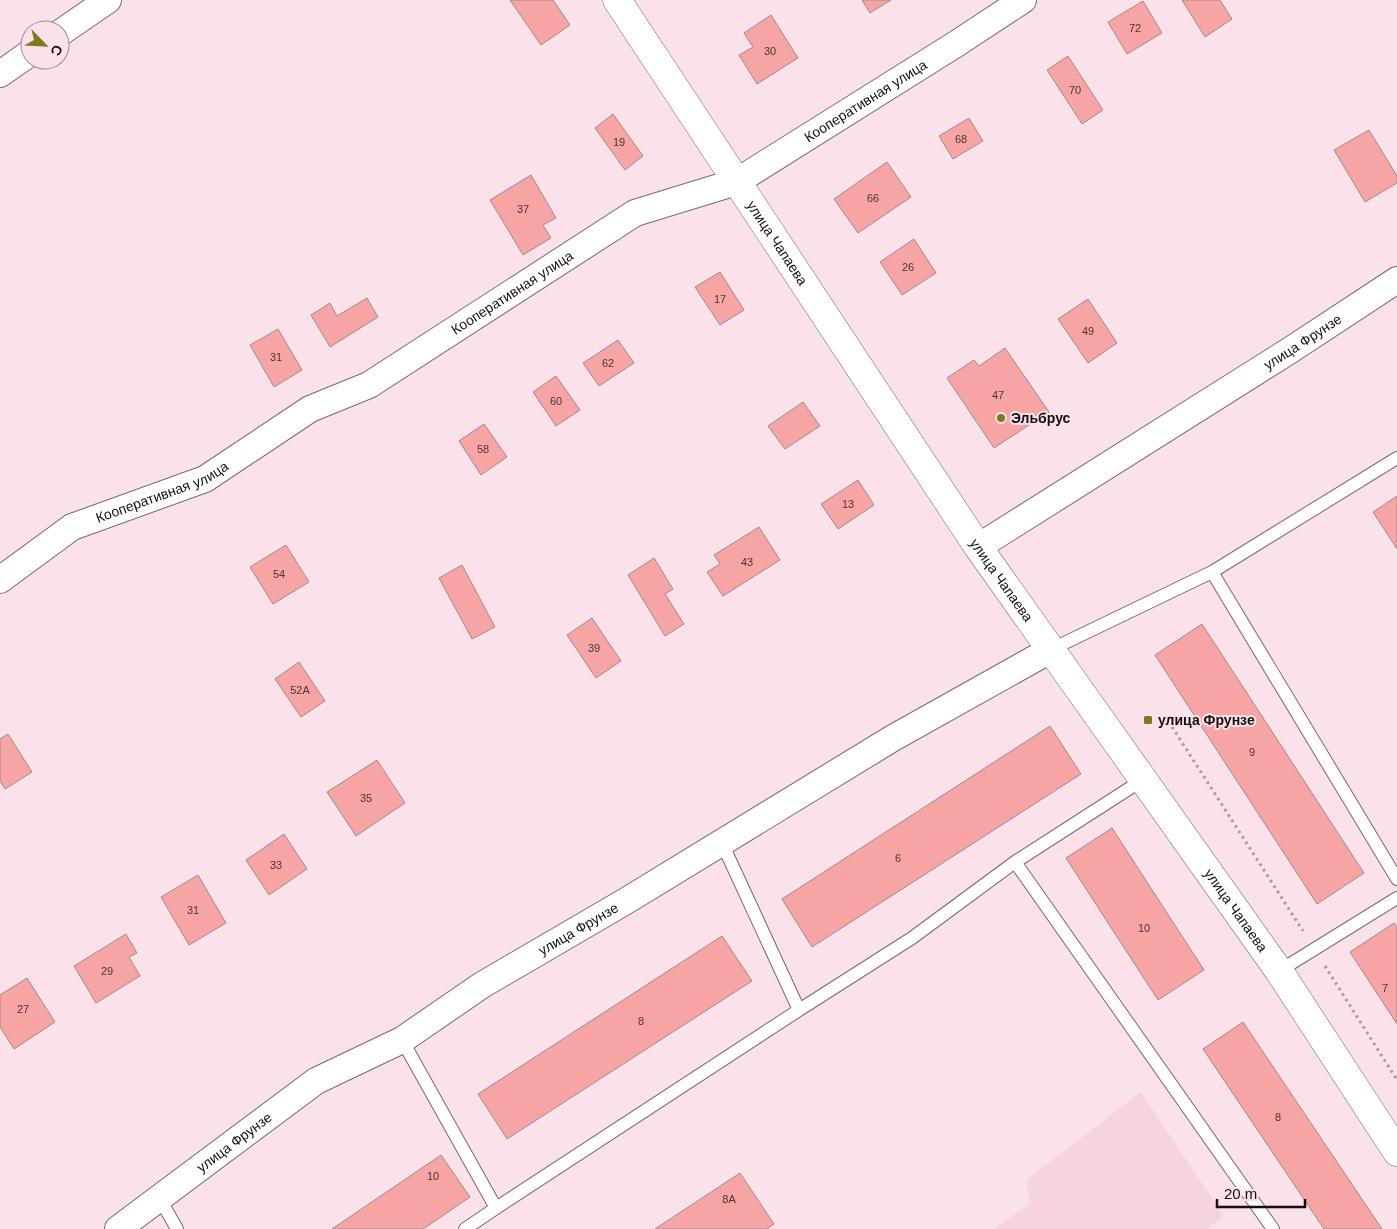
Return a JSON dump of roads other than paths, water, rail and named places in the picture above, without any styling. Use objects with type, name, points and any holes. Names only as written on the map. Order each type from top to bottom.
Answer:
[{"type":"street","points":[[70,26],[108,0]]},
{"type":"street","name":"улица Чапаева","points":[[617,0],[978,547],[1279,970],[1397,1152]]},
{"type":"street","name":"Кооперативная улица","points":[[0,580],[72,527],[205,479],[310,409],[369,385],[635,213],[736,182],[1023,0]]},
{"type":"street","points":[[0,74],[20,60]]},
{"type":"street","name":"улица Фрунзе","points":[[978,547],[1289,351],[1397,280]]},
{"type":"street","name":"улица Фрунзе","points":[[118,1229],[316,1081],[402,1040],[482,985],[618,906],[893,738],[1052,649]]},
{"type":"lane","points":[[1052,649],[1212,572],[1397,458]]},
{"type":"lane","points":[[1212,572],[1397,879]]},
{"type":"lane","points":[[465,1229],[912,938],[1015,862],[1144,779]]},
{"type":"lane","points":[[722,843],[799,1010]]},
{"type":"lane","points":[[1015,862],[1273,1229]]},
{"type":"lane","points":[[1279,970],[1397,898]]},
{"type":"lane","points":[[402,1040],[496,1208]]},
{"type":"lane","points":[[160,1199],[177,1229]]},
{"type":"place","name":"Эльбрус","points":[[1001,418]]},
{"type":"place","name":"улица Фрунзе","points":[[1148,720]]}]
